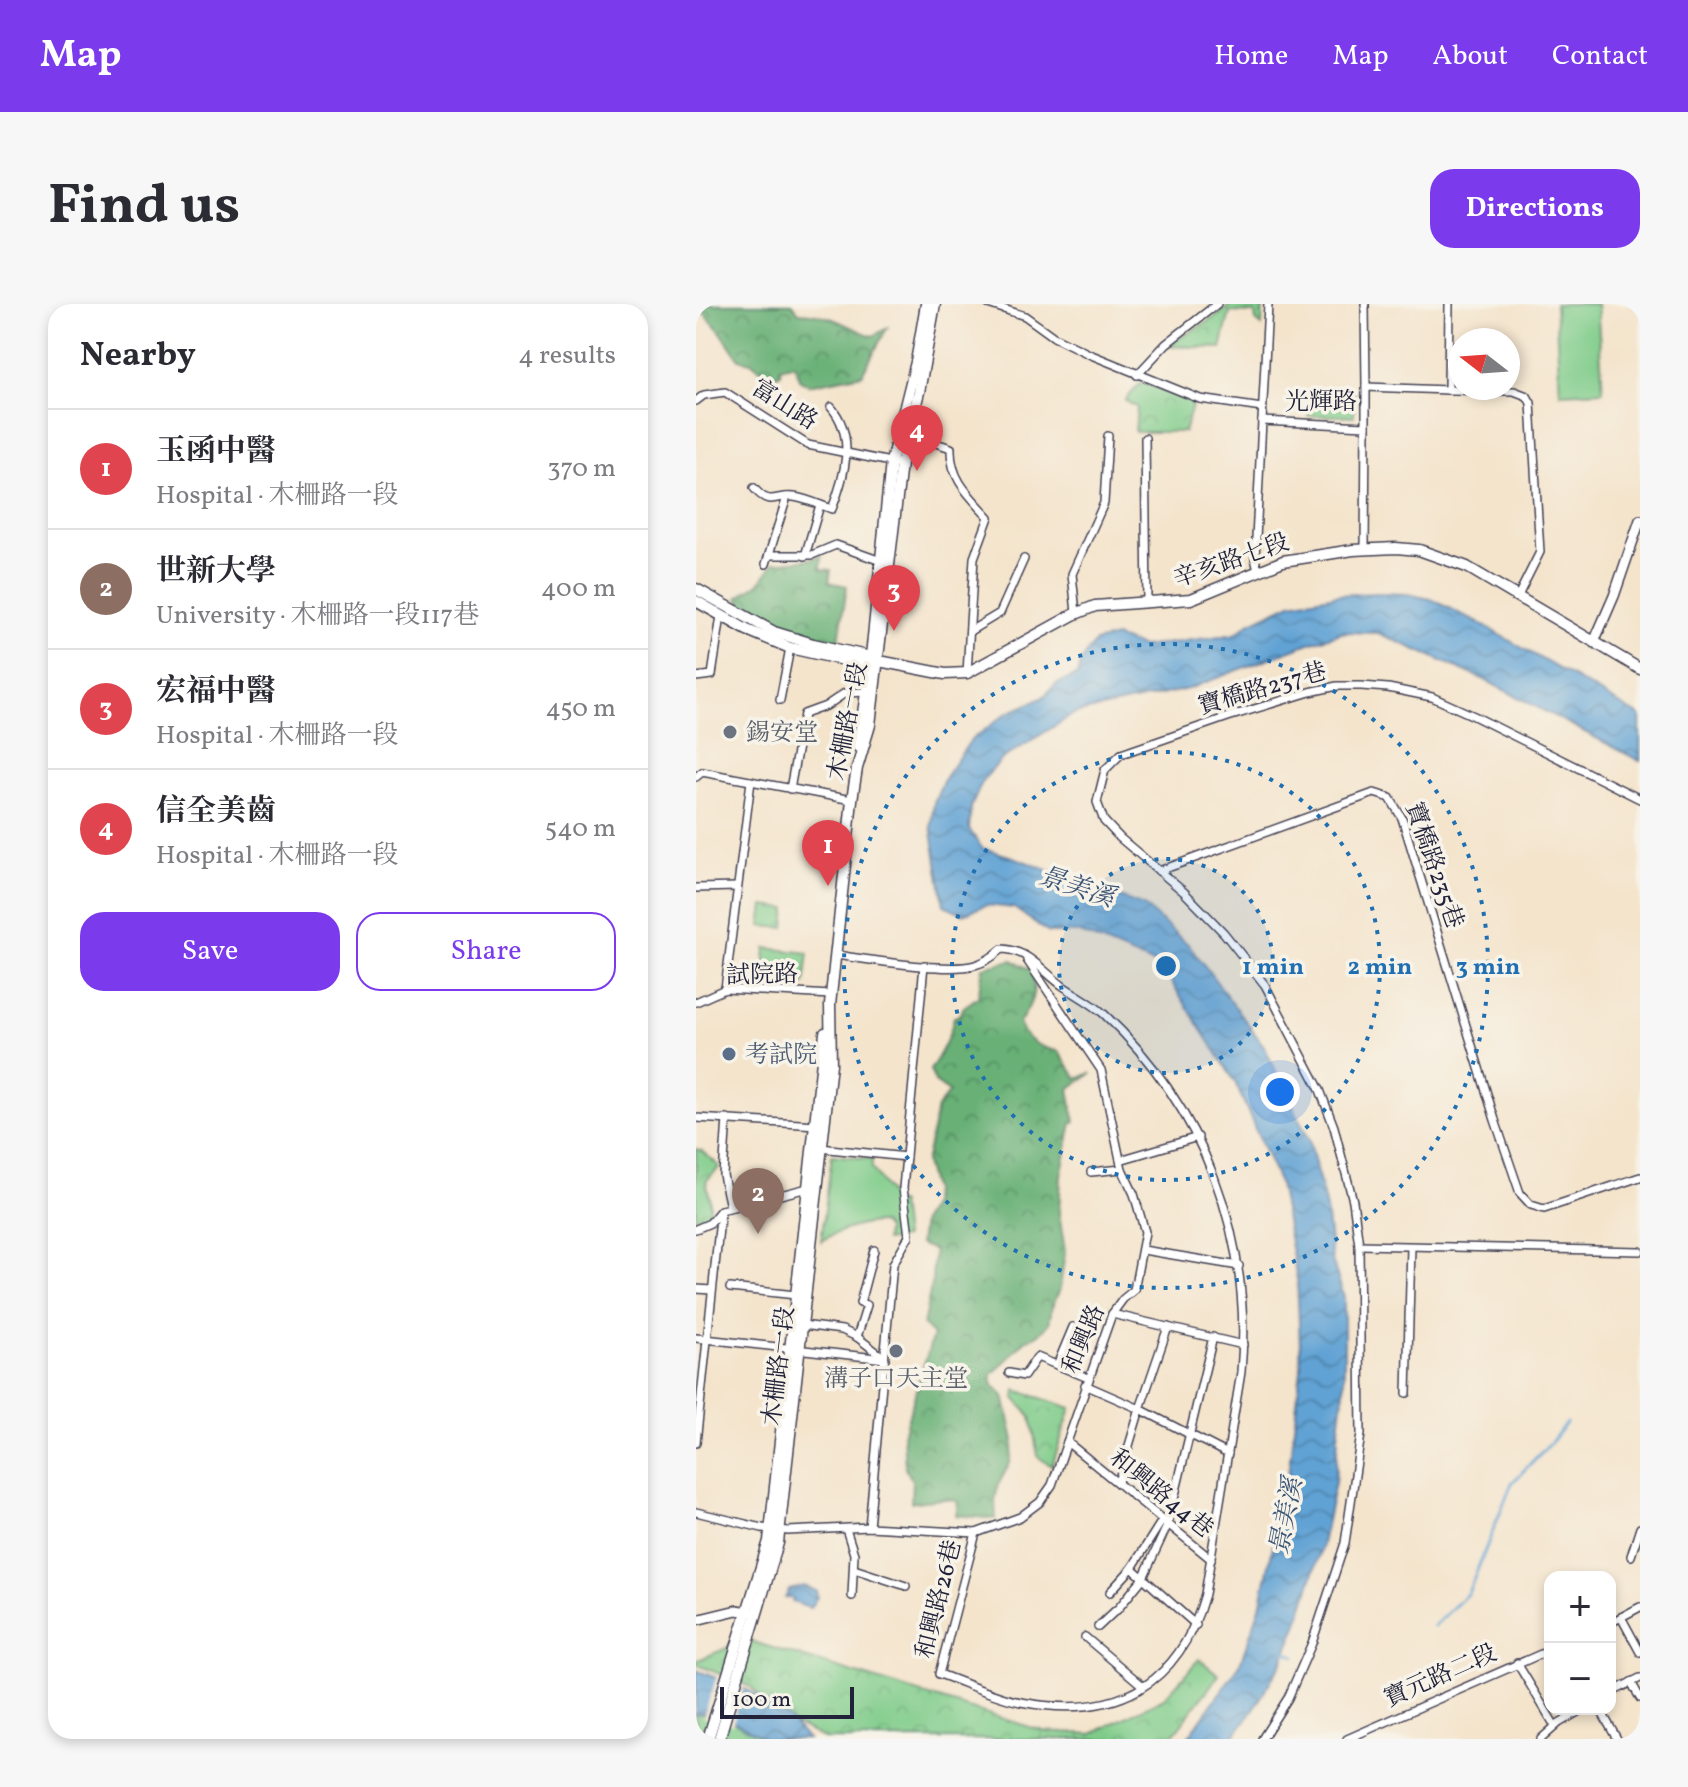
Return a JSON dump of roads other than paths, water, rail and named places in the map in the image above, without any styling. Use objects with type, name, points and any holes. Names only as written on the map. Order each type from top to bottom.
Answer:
[{"type":"main road","name":"木柵路一段","points":[[829,994],[851,800],[870,725],[881,561],[926,304]]},
{"type":"main road","name":"木柵路一段","points":[[795,1348],[802,1325],[819,1126],[831,1064],[829,994],[851,800],[874,662],[896,463],[908,434],[919,392],[935,304]]},
{"type":"main road","name":"辛亥路七段","points":[[967,673],[1076,613],[1095,606],[1191,599],[1283,561],[1365,549],[1419,550],[1467,567],[1640,669]]},
{"type":"main road","points":[[696,589],[774,632],[874,662]]},
{"type":"main road","points":[[696,601],[747,630],[790,648],[945,674],[967,673]]},
{"type":"main road","name":"木柵路一段","points":[[747,1628],[769,1541],[775,1529],[795,1348],[796,1295],[813,1187]]},
{"type":"main road","points":[[708,1739],[747,1628]]},
{"type":"main road","points":[[719,1739],[747,1628]]},
{"type":"street","name":"光輝路","points":[[988,304],[1025,316],[1054,337],[1137,375],[1200,399],[1262,408]]},
{"type":"street","points":[[1137,375],[1166,344],[1217,304]]},
{"type":"street","points":[[1262,421],[1268,304]]},
{"type":"street","points":[[1365,304],[1366,387]]},
{"type":"street","points":[[1449,304],[1449,328]]},
{"type":"street","name":"光輝路","points":[[1258,571],[1255,558],[1262,421],[1366,426],[1366,387],[1448,390]]},
{"type":"street","name":"富山路","points":[[696,401],[716,392],[732,395],[808,445],[896,463]]},
{"type":"street","name":"光輝路","points":[[1518,596],[1538,561],[1541,542],[1533,411],[1527,396],[1520,393]]},
{"type":"street","points":[[754,488],[774,501],[787,497],[832,509],[840,488],[846,454],[841,418],[831,407]]},
{"type":"street","points":[[1365,549],[1366,426]]},
{"type":"street","points":[[908,434],[951,448],[951,463],[958,483],[989,517],[974,558],[967,673]]},
{"type":"street","points":[[1076,613],[1072,574],[1104,503],[1108,436]]},
{"type":"street","points":[[1145,438],[1147,602]]},
{"type":"street","points":[[766,564],[787,497]]},
{"type":"street","points":[[805,556],[820,505]]},
{"type":"street","points":[[1594,642],[1614,596],[1640,520]]},
{"type":"street","points":[[769,555],[812,555],[836,545],[881,561]]},
{"type":"street","points":[[970,631],[1000,613],[1024,559]]},
{"type":"street","points":[[696,677],[712,675],[721,616]]},
{"type":"street","points":[[780,700],[790,648]]},
{"type":"street","name":"寶橋路237巷","points":[[1262,1739],[1288,1698],[1312,1643],[1345,1543],[1361,1434],[1359,1245],[1353,1201],[1334,1127],[1311,1069],[1265,985],[1224,933],[1184,892],[1104,821],[1097,802],[1105,770],[1121,754],[1310,692],[1337,686],[1388,688],[1432,697],[1640,799]]},
{"type":"street","points":[[790,789],[804,714],[826,706],[845,693],[867,692]]},
{"type":"street","points":[[696,777],[702,772],[851,800]]},
{"type":"street","points":[[725,989],[751,781]]},
{"type":"street","name":"寶橋路235巷","points":[[1159,871],[1374,793],[1390,798],[1402,818],[1520,1193],[1531,1205],[1544,1209],[1640,1177]]},
{"type":"street","points":[[696,888],[737,887]]},
{"type":"street","points":[[835,955],[924,965],[972,966],[988,960],[1002,949],[1021,953],[1102,1011],[1127,1037],[1169,1091],[1198,1137],[1227,1210],[1239,1266],[1243,1345],[1211,1559]]},
{"type":"street","name":"和興路","points":[[696,1512],[775,1529],[869,1527],[976,1533],[1020,1517],[1040,1502],[1052,1485],[1112,1314],[1134,1290],[1145,1232],[1134,1194],[1121,1165],[1101,1070],[1021,953]]},
{"type":"street","points":[[869,1527],[893,1264],[909,1236],[903,1188],[924,965]]},
{"type":"street","name":"試院路","points":[[696,1002],[725,989],[829,994]]},
{"type":"street","points":[[696,1118],[819,1126]]},
{"type":"street","points":[[727,1119],[723,1175],[730,1207]]},
{"type":"street","points":[[1091,1172],[1121,1165],[1198,1137]]},
{"type":"street","points":[[817,1148],[906,1157]]},
{"type":"street","points":[[696,1229],[710,1223],[721,1210],[813,1187]]},
{"type":"street","points":[[696,1443],[721,1210]]},
{"type":"street","points":[[1359,1245],[1640,1251]]},
{"type":"street","points":[[1407,1393],[1411,1247]]},
{"type":"street","points":[[857,1337],[867,1305],[860,1303],[874,1250]]},
{"type":"street","points":[[1143,1250],[1239,1266]]},
{"type":"street","points":[[730,1288],[796,1295]]},
{"type":"street","points":[[696,1289],[712,1290]]},
{"type":"street","points":[[1112,1314],[1243,1345]]},
{"type":"street","points":[[802,1325],[842,1330],[857,1337],[885,1359]]},
{"type":"street","points":[[1057,1365],[1073,1327]]},
{"type":"street","points":[[1118,1482],[1168,1327]]},
{"type":"street","points":[[1098,1627],[1117,1610],[1143,1578],[1165,1521],[1190,1435],[1213,1337]]},
{"type":"street","points":[[696,1338],[885,1359]]},
{"type":"street","points":[[1009,1373],[1024,1376],[1037,1357],[1228,1454]]},
{"type":"street","name":"和興路44巷","points":[[939,1674],[1018,1702],[1064,1708],[1115,1700],[1143,1686],[1170,1665],[1196,1625],[1211,1559],[1067,1442]]},
{"type":"street","points":[[1110,1592],[1132,1568],[1165,1521]]},
{"type":"street","points":[[1631,1556],[1640,1528]]},
{"type":"street","points":[[846,1529],[854,1554],[852,1596]]},
{"type":"street","name":"和興路26巷","points":[[939,1674],[976,1533]]},
{"type":"street","points":[[1132,1568],[1196,1625]]},
{"type":"street","points":[[854,1569],[906,1586]]},
{"type":"street","points":[[1616,1620],[1640,1607]]},
{"type":"street","points":[[696,1620],[737,1610],[752,1612]]},
{"type":"street","points":[[1621,1617],[1640,1652]]},
{"type":"street","points":[[1085,1637],[1143,1686]]},
{"type":"street","name":"寶元路二段","points":[[1347,1739],[1544,1652]]},
{"type":"street","points":[[1517,1663],[1555,1726]]},
{"type":"street","points":[[1616,1690],[1640,1678]]},
{"type":"street","points":[[1631,1682],[1640,1698]]},
{"type":"street","points":[[1541,1739],[1573,1715]]},
{"type":"street","points":[[1603,1715],[1617,1739]]},
{"type":"water","name":"景美溪","points":[[1378,593],[1431,599],[1486,627],[1640,716],[1640,761],[1485,680],[1378,633],[1345,632],[1188,689],[1074,714],[1002,759],[983,780],[971,807],[969,829],[982,848],[1144,906],[1190,946],[1264,1046],[1309,1139],[1326,1208],[1332,1260],[1344,1297],[1344,1390],[1335,1482],[1321,1549],[1297,1626],[1282,1662],[1254,1709],[1232,1739],[1187,1739],[1239,1666],[1260,1607],[1288,1476],[1301,1369],[1297,1279],[1279,1184],[1235,1082],[1162,967],[1080,933],[1049,933],[1014,908],[986,905],[964,914],[944,905],[931,826],[934,803],[945,777],[971,740],[1007,713],[1042,698],[1056,684],[1078,675],[1081,661],[1095,642],[1115,637],[1142,647],[1235,634],[1249,623],[1291,603],[1336,595]]},
{"type":"water","points":[[803,1586],[816,1591],[817,1597],[810,1608],[792,1602],[793,1598],[785,1598],[789,1590]]},
{"type":"water","points":[[696,1670],[749,1691],[785,1715],[807,1739],[767,1739],[719,1714],[696,1714]]},
{"type":"waterway","points":[[1434,1626],[1468,1593],[1512,1483],[1566,1423]]},
{"type":"waterway","points":[[1284,1651],[1295,1656]]},
{"type":"place","name":"信全美齒","points":[[917,471]]},
{"type":"place","name":"宏福中醫","points":[[894,631]]},
{"type":"place","name":"錫安堂","points":[[730,732]]},
{"type":"place","name":"玉函中醫","points":[[828,886]]},
{"type":"place","name":"考試院","points":[[729,1054]]},
{"type":"place","name":"世新大學","points":[[758,1234]]},
{"type":"place","name":"溝子口天主堂","points":[[896,1351]]}]
